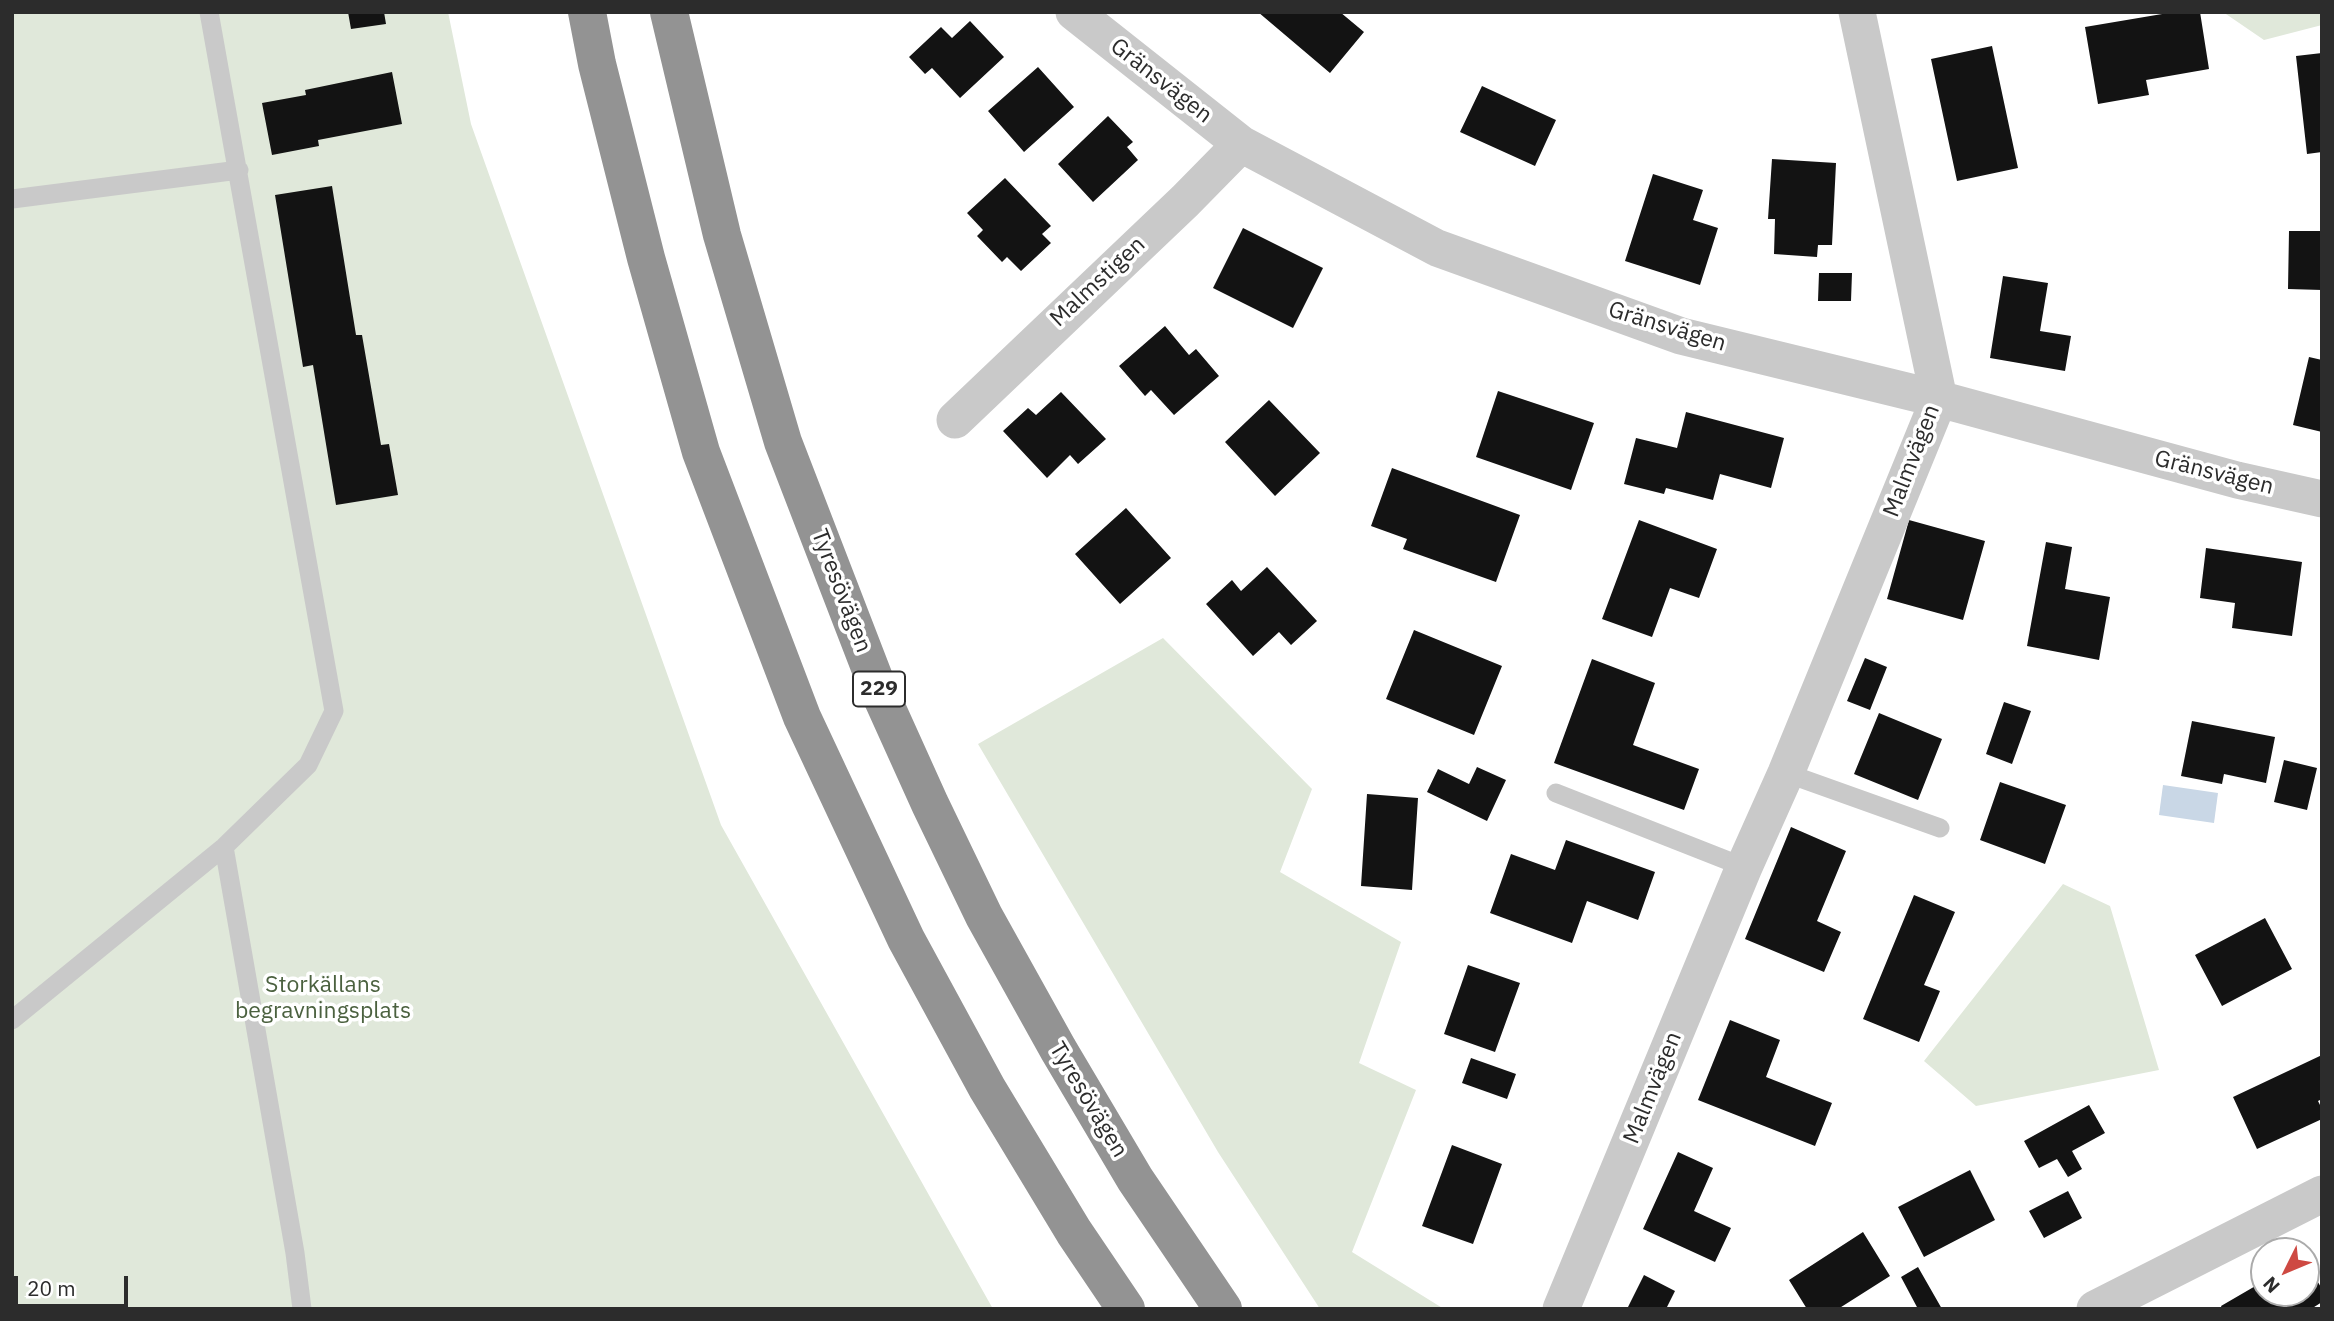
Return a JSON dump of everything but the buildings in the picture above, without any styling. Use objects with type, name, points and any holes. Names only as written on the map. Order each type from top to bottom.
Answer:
[{"type":"highway","points":[[587,12],[597,64],[646,258],[701,452],[802,717],[906,939],[974,1065],[1074,1232],[1126,1309]]},
{"type":"highway","name":"Tyresövägen","points":[[669,12],[722,235],[783,442],[879,691],[984,916],[1058,1049],[1135,1179],[1223,1309]]},
{"type":"street","name":"Gränsvägen","points":[[1074,12],[1241,144],[1437,248],[1681,336],[1939,399],[2237,480],[2322,499]]},
{"type":"street","name":"Malmvägen","points":[[1561,1309],[1744,867],[1786,773],[1939,399],[1857,12]]},
{"type":"street","name":"Malmstigen","points":[[955,420],[1185,201],[1241,144]]},
{"type":"street","points":[[2095,1309],[2322,1194]]},
{"type":"lane","points":[[12,1020],[224,847],[308,765],[334,711],[209,12]]},
{"type":"lane","points":[[12,199],[239,170]]},
{"type":"lane","points":[[1786,773],[1940,828]]},
{"type":"lane","points":[[1556,793],[1744,867]]},
{"type":"lane","points":[[224,847],[293,1240],[302,1309]]},
{"type":"green space","name":"Storkällans begravningsplats","points":[[12,12],[448,12],[471,124],[721,825],[993,1309],[12,1309]]},
{"type":"green space","points":[[2223,12],[2322,12],[2322,25],[2264,40]]},
{"type":"green space","points":[[1163,638],[1312,789],[1280,872],[1401,942],[1359,1063],[1416,1090],[1352,1252],[1444,1309],[1320,1309],[1218,1152],[978,744]]},
{"type":"green space","points":[[2063,884],[2110,906],[2159,1070],[1976,1106],[1924,1061]]},
{"type":"water","points":[[2163,785],[2218,793],[2214,823],[2159,815]]}]
